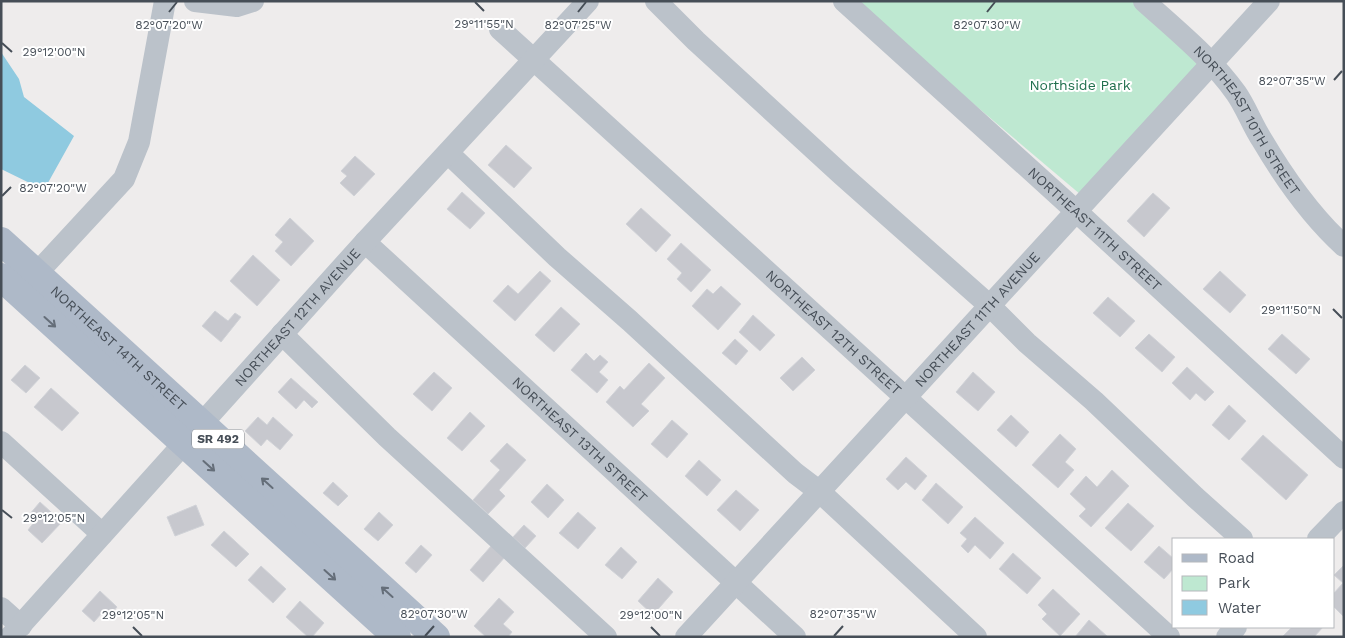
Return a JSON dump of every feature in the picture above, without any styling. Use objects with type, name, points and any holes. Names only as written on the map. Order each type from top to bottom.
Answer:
[{"type":"main road","name":"NORTHEAST 14TH STREET","points":[[1,241],[19,281],[192,433],[436,637]]},
{"type":"main road","name":"NORTHEAST 14TH STREET","points":[[192,433],[397,637]]},
{"type":"street","points":[[19,281],[124,179],[139,142],[165,1]]},
{"type":"street","points":[[195,1],[237,6],[253,1]]},
{"type":"street","name":"NORTHEAST 12TH AVENUE","points":[[16,631],[365,242],[588,1]]},
{"type":"street","points":[[656,1],[696,41],[842,175],[990,306],[1027,343],[1094,402],[1241,538]]},
{"type":"street","name":"NORTHEAST 11TH STREET","points":[[844,1],[1344,458]]},
{"type":"street","name":"NORTHEAST 10TH STREET","points":[[1144,1],[1212,63],[1237,94],[1261,139],[1294,192],[1327,230],[1344,246]]},
{"type":"street","name":"NORTHEAST 11TH AVENUE","points":[[686,637],[1269,1]]},
{"type":"street","name":"NORTHEAST 12TH STREET","points":[[500,29],[1169,637]]},
{"type":"street","points":[[448,153],[557,257],[630,321],[789,468],[820,492],[976,637]]},
{"type":"street","name":"NORTHEAST 13TH STREET","points":[[365,242],[795,637]]},
{"type":"street","points":[[282,334],[387,437],[606,637]]},
{"type":"street","points":[[1,442],[102,534]]},
{"type":"street","points":[[1319,538],[1344,512]]},
{"type":"street","points":[[1,608],[16,631]]},
{"type":"green space","name":"Northside Park","points":[[852,1],[1144,1],[1211,63],[1087,200]]},
{"type":"water","points":[[1,52],[19,79],[24,97],[74,136],[44,190],[1,169]]},
{"type":"building","points":[[506,145],[532,168],[514,188],[488,165]]},
{"type":"building","points":[[355,156],[375,174],[354,196],[340,183],[347,176],[341,171]]},
{"type":"building","points":[[462,192],[485,213],[470,229],[447,209]]},
{"type":"building","points":[[1153,193],[1170,208],[1144,237],[1127,221]]},
{"type":"building","points":[[641,208],[671,235],[656,252],[626,224]]},
{"type":"building","points":[[290,218],[314,241],[291,266],[275,251],[283,242],[275,235]]},
{"type":"building","points":[[681,243],[711,270],[691,292],[677,279],[682,273],[667,259]]},
{"type":"building","points":[[253,255],[280,280],[257,306],[230,281]]},
{"type":"building","points":[[540,271],[551,281],[515,321],[493,301],[508,285],[518,294]]},
{"type":"building","points":[[1220,271],[1246,295],[1230,313],[1203,289]]},
{"type":"building","points":[[721,286],[741,304],[718,330],[692,306],[707,289],[713,294]]},
{"type":"building","points":[[1108,297],[1135,321],[1120,337],[1093,313]]},
{"type":"building","points":[[561,307],[580,324],[554,352],[535,335]]},
{"type":"building","points":[[215,311],[228,321],[235,313],[241,317],[221,342],[202,326]]},
{"type":"building","points":[[753,315],[775,335],[760,351],[739,332]]},
{"type":"building","points":[[1149,334],[1175,357],[1162,372],[1135,348]]},
{"type":"building","points":[[1282,334],[1310,359],[1296,374],[1268,349]]},
{"type":"building","points":[[735,339],[748,351],[736,365],[722,353]]},
{"type":"building","points":[[586,353],[594,361],[600,355],[608,362],[599,372],[608,380],[597,393],[571,370]]},
{"type":"building","points":[[802,357],[815,370],[793,391],[780,378]]},
{"type":"building","points":[[649,363],[665,378],[641,404],[649,411],[633,427],[606,402],[620,386],[624,390]]},
{"type":"building","points":[[25,365],[40,378],[26,393],[11,380]]},
{"type":"building","points":[[1187,367],[1214,392],[1205,401],[1196,393],[1190,400],[1172,383]]},
{"type":"building","points":[[434,372],[452,388],[432,411],[413,394]]},
{"type":"building","points":[[973,372],[995,392],[978,411],[956,392]]},
{"type":"building","points":[[291,378],[318,402],[312,408],[304,400],[296,409],[278,392]]},
{"type":"building","points":[[51,388],[79,413],[62,431],[34,407]]},
{"type":"building","points":[[1229,405],[1246,421],[1229,440],[1212,425]]},
{"type":"building","points":[[470,412],[485,426],[462,451],[447,438]]},
{"type":"building","points":[[1011,415],[1029,432],[1016,447],[997,430]]},
{"type":"building","points":[[258,417],[267,425],[273,417],[293,435],[280,450],[267,439],[261,446],[245,431]]},
{"type":"building","points":[[672,420],[688,434],[667,458],[651,444]]},
{"type":"building","points":[[1060,434],[1076,449],[1065,462],[1074,470],[1058,488],[1032,465]]},
{"type":"building","points":[[1263,435],[1308,475],[1286,500],[1241,459]]},
{"type":"building","points":[[507,443],[526,460],[499,490],[505,496],[488,514],[473,500],[500,470],[490,461]]},
{"type":"building","points":[[906,457],[927,476],[915,490],[906,482],[898,490],[886,479]]},
{"type":"building","points":[[699,460],[721,480],[707,496],[685,476]]},
{"type":"building","points":[[1112,470],[1129,486],[1091,527],[1079,516],[1086,509],[1070,494],[1086,476],[1097,487]]},
{"type":"building","points":[[333,482],[348,496],[338,506],[323,493]]},
{"type":"building","points":[[936,483],[963,507],[948,524],[922,500]]},
{"type":"building","points":[[547,484],[564,500],[548,518],[531,502]]},
{"type":"building","points":[[736,490],[759,510],[740,531],[717,510]]},
{"type":"building","points":[[40,502],[62,522],[42,543],[28,530],[35,521],[29,515]]},
{"type":"building","points":[[1128,503],[1154,526],[1131,551],[1105,528]]},
{"type":"building","points":[[196,505],[204,525],[175,536],[167,517]]},
{"type":"building","points":[[379,512],[393,525],[378,541],[364,529]]},
{"type":"building","points":[[578,512],[596,528],[578,549],[559,533]]},
{"type":"building","points":[[975,517],[1004,543],[990,559],[975,545],[968,553],[961,546],[967,539],[960,533]]},
{"type":"building","points":[[524,525],[536,536],[525,548],[513,537]]},
{"type":"building","points":[[224,531],[249,554],[236,567],[211,545]]},
{"type":"building","points":[[421,545],[432,555],[416,573],[405,563]]},
{"type":"building","points":[[492,545],[505,557],[483,582],[470,570]]},
{"type":"building","points":[[1159,546],[1172,557],[1172,570],[1164,579],[1144,562]]},
{"type":"building","points":[[621,547],[637,562],[622,579],[605,565]]},
{"type":"building","points":[[1013,553],[1041,578],[1027,594],[999,569]]},
{"type":"building","points":[[1344,565],[1343,616],[1335,608],[1335,592],[1343,583],[1335,574]]},
{"type":"building","points":[[261,566],[286,589],[273,603],[248,580]]},
{"type":"building","points":[[658,578],[673,592],[653,615],[638,601]]},
{"type":"building","points":[[1053,589],[1080,614],[1060,636],[1042,619],[1047,614],[1038,605]]},
{"type":"building","points":[[100,591],[117,607],[107,619],[101,614],[94,622],[82,611]]},
{"type":"building","points":[[499,598],[514,612],[503,624],[512,632],[508,637],[486,637],[474,626]]},
{"type":"building","points":[[300,601],[324,623],[312,637],[308,637],[286,617]]},
{"type":"building","points":[[1089,620],[1108,637],[1075,637]]},
{"type":"building","points":[[1291,628],[1322,628],[1314,637],[1282,637]]}]
